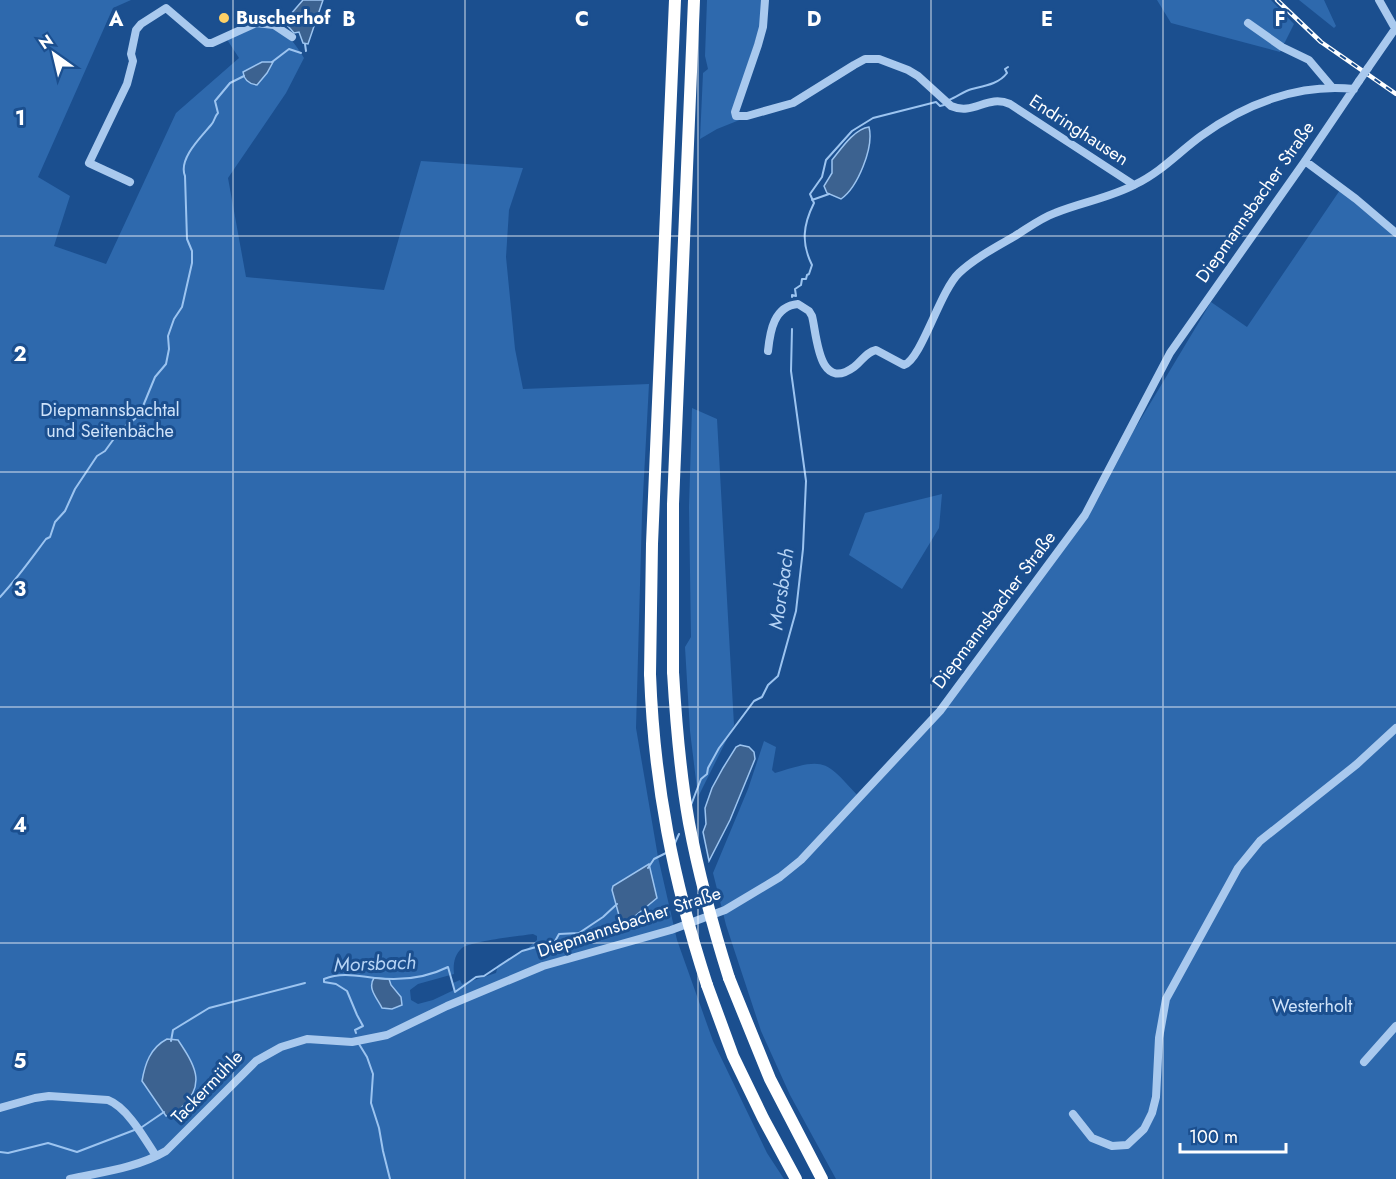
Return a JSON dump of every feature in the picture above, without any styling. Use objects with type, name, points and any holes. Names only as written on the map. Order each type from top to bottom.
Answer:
[{"type":"highway","points":[[675,0],[652,544],[650,674],[652,731],[660,794],[680,894],[707,985],[734,1056],[763,1118],[796,1179]]},
{"type":"highway","points":[[694,0],[673,504],[672,637],[676,720],[689,821],[712,922],[729,978],[770,1079],[822,1179]]},
{"type":"street","name":"Endringhausen","points":[[765,0],[760,37],[735,112],[736,116],[747,116],[793,103],[865,59],[884,60],[913,73],[957,109],[971,109],[996,100],[1010,104],[1134,185]]},
{"type":"street","points":[[1379,0],[1393,16],[1395,30]]},
{"type":"street","points":[[130,182],[89,163],[127,84],[133,61],[131,54],[136,30],[141,24],[166,4],[207,43],[212,43],[256,23],[274,25],[292,37]]},
{"type":"street","points":[[1248,23],[1281,47],[1309,60],[1331,86]]},
{"type":"street","name":"Diepmannsbacher Straße","points":[[373,1038],[387,1035],[443,1008],[543,966],[671,930],[725,910],[780,877],[801,860],[940,711],[1085,515],[1170,353],[1395,30]]},
{"type":"street","points":[[1134,185],[1162,168],[1209,131],[1248,109],[1280,95],[1331,86],[1355,86]]},
{"type":"street","points":[[1305,161],[1356,199],[1396,233]]},
{"type":"street","name":"Endringhausen","points":[[768,351],[771,328],[777,317],[787,307],[798,304],[804,306],[812,315],[819,354],[822,363],[829,369],[847,371],[876,350],[904,365],[909,363],[916,354],[948,286],[971,263],[1050,214],[1100,200],[1134,185]]},
{"type":"street","points":[[1073,1114],[1092,1138],[1112,1146],[1127,1145],[1144,1129],[1152,1113],[1156,1097],[1159,1038],[1166,999],[1238,868],[1260,841],[1357,764],[1396,728]]},
{"type":"street","points":[[1364,1062],[1396,1026]]},
{"type":"street","name":"Tackermühle","points":[[70,1179],[124,1167],[156,1156],[177,1141],[261,1056],[291,1042],[307,1039],[345,1042],[373,1038]]},
{"type":"street","points":[[0,1108],[50,1096],[108,1100],[120,1108],[156,1156]]},
{"type":"green space","name":"Diepmannsbachtal und Seitenbäche","points":[[0,0],[131,0],[113,8],[38,177],[70,196],[54,246],[106,264],[176,113],[239,58],[226,38],[251,29],[270,27],[287,36],[304,58],[286,93],[228,178],[246,277],[384,290],[421,161],[523,168],[509,210],[506,257],[515,349],[523,389],[649,384],[642,514],[636,728],[658,857],[677,940],[713,1041],[767,1153],[784,1179],[0,1179]],"holes":[[[533,934],[537,936],[537,940],[526,950],[498,965],[496,973],[462,984],[460,980],[453,983],[454,990],[433,1000],[418,1004],[411,1000],[410,990],[418,984],[454,974],[457,954],[467,945]],[[390,981],[391,985],[382,1008],[374,991]]]},
{"type":"green space","points":[[707,0],[764,0],[763,17],[732,113],[742,119],[700,139],[703,73],[708,69],[705,56]]},
{"type":"green space","points":[[1157,0],[1271,0],[1294,24],[1280,52],[1171,23]]},
{"type":"green space","points":[[1299,0],[1324,0],[1336,26],[1334,28]]},
{"type":"green space","name":"Westerholt","points":[[1340,190],[1396,236],[1396,1179],[836,1179],[790,1095],[761,1031],[726,925],[713,873],[748,789],[764,741],[776,747],[772,770],[775,773],[806,765],[824,765],[840,777],[861,799],[942,712],[1098,499],[1133,432],[1211,302],[1247,327]]},
{"type":"green space","points":[[692,408],[717,419],[734,725],[698,797],[690,731],[685,647],[691,637],[689,507]]},
{"type":"green space","points":[[942,494],[939,528],[902,589],[849,555],[865,513]]},
{"type":"shaded area","points":[[303,0],[323,0],[308,44],[303,43],[299,32],[294,33],[287,25],[291,14]]},
{"type":"shaded area","points":[[262,62],[273,62],[257,85],[249,83],[243,72]]},
{"type":"shaded area","points":[[869,127],[867,155],[853,186],[841,199],[827,193],[824,186],[832,173],[832,160],[853,135]]},
{"type":"shaded area","points":[[740,745],[749,747],[754,752],[755,759],[730,820],[709,861],[703,832],[706,824],[705,808],[712,788],[723,768],[736,747]]},
{"type":"shaded area","points":[[649,864],[657,898],[629,921],[624,921],[620,919],[612,890],[613,886]]},
{"type":"shaded area","points":[[374,978],[389,979],[401,997],[402,1005],[392,1009],[382,1008],[372,989]]},
{"type":"shaded area","points":[[167,1039],[178,1040],[193,1066],[196,1082],[190,1099],[175,1113],[166,1116],[142,1081],[149,1057],[156,1047]]},
{"type":"waterway","points":[[305,44],[306,51]]},
{"type":"waterway","points":[[272,62],[289,49],[301,53]]},
{"type":"waterway","name":"Morsbach","points":[[949,100],[969,90],[1000,80],[1007,73],[1005,69],[1008,67]]},
{"type":"waterway","points":[[0,597],[50,537],[55,522],[65,511],[75,489],[97,456],[105,451],[121,429],[135,419],[141,411],[155,377],[166,364],[169,349],[168,336],[174,319],[182,307],[192,263],[192,251],[187,239],[185,163],[192,149],[218,113],[215,101],[230,83],[244,76]]},
{"type":"waterway","name":"Morsbach","points":[[792,297],[792,295],[796,296],[795,289],[801,285],[802,279],[806,279],[812,265],[805,242],[806,226],[814,203],[810,194],[822,177],[826,160],[852,131],[873,118],[936,102],[940,106],[944,105]]},
{"type":"waterway","name":"Morsbach","points":[[812,200],[829,194]]},
{"type":"waterway","name":"Morsbach","points":[[691,805],[701,779],[707,774],[719,748],[754,701],[762,697],[768,685],[778,676],[796,611],[803,549],[806,481],[791,371],[792,329]]},
{"type":"waterway","name":"Morsbach","points":[[674,845],[679,834]]},
{"type":"waterway","name":"Morsbach","points":[[648,868],[654,859],[666,853]]},
{"type":"waterway","name":"Morsbach","points":[[324,982],[324,979],[343,975],[385,979],[412,978],[448,967],[455,992],[476,977],[484,976],[522,951],[536,947],[540,942],[554,943],[559,934],[579,933],[603,917],[617,904]]},
{"type":"waterway","points":[[324,982],[336,984],[347,991],[363,1026],[355,1030],[356,1033]]},
{"type":"waterway","name":"Morsbach","points":[[171,1041],[173,1030],[209,1008],[305,983]]},
{"type":"waterway","points":[[359,1044],[373,1074],[371,1103],[390,1179]]},
{"type":"waterway","name":"Morsbach","points":[[142,1127],[164,1112]]},
{"type":"waterway","name":"Morsbach","points":[[0,1152],[8,1153],[48,1143],[77,1152],[137,1129]]},
{"type":"railway","points":[[1277,0],[1321,42],[1396,94]]},
{"type":"place","name":"Buscherhof","points":[[224,18]]}]
